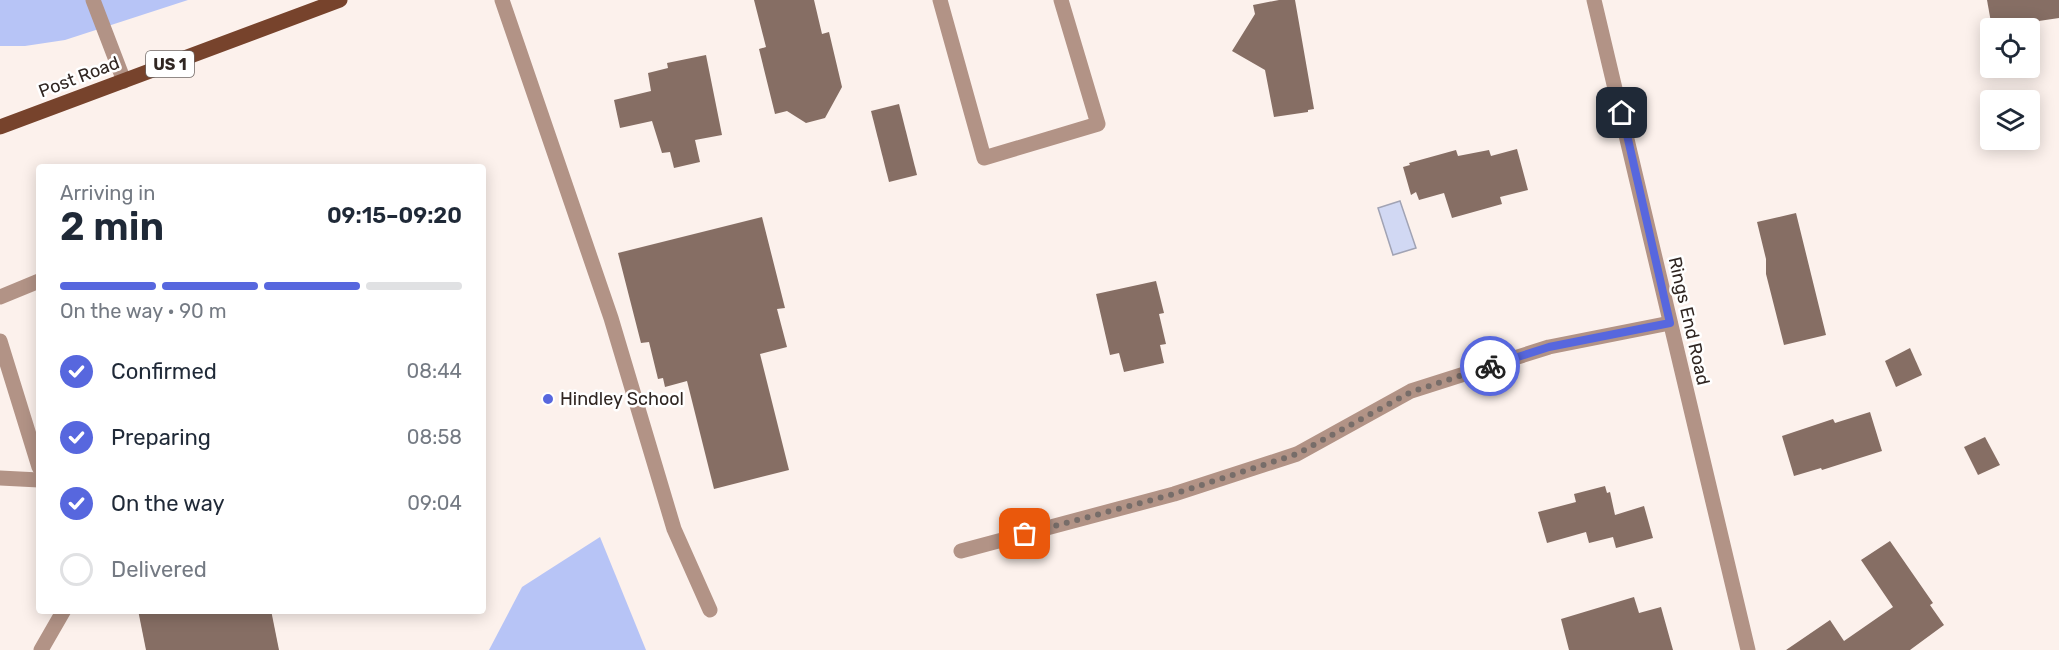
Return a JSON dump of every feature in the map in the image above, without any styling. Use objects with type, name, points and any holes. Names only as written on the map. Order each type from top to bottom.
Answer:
[{"type":"main road","name":"Post Road","points":[[0,128],[340,0]]},
{"type":"street","points":[[93,0],[124,81]]},
{"type":"street","points":[[502,0],[610,318],[674,529],[710,610]]},
{"type":"street","points":[[940,0],[984,158],[1098,124],[1061,0]]},
{"type":"street","name":"Rings End Road","points":[[1594,0],[1748,650]]},
{"type":"street","points":[[0,297],[36,282]]},
{"type":"street","points":[[961,551],[1174,494],[1297,454],[1411,392],[1549,347],[1670,323]]},
{"type":"street","points":[[0,340],[36,458]]},
{"type":"street","points":[[0,478],[36,480]]},
{"type":"street","points":[[41,650],[62,614]]},
{"type":"shaded area","points":[[0,0],[188,0],[65,40],[25,46],[0,46]]},
{"type":"shaded area","points":[[1400,201],[1416,248],[1393,255],[1378,208]]},
{"type":"shaded area","points":[[600,537],[646,650],[489,650],[522,587]]},
{"type":"building","points":[[754,0],[814,0],[822,34],[829,32],[842,87],[825,118],[806,123],[787,111],[775,114],[759,49],[766,47]]},
{"type":"building","points":[[1279,0],[1295,0],[1314,109],[1274,117],[1265,70],[1232,51],[1255,14],[1253,5]]},
{"type":"building","points":[[1987,0],[2059,0],[2059,18],[2040,21],[2040,18],[1990,18]]},
{"type":"building","points":[[706,55],[722,135],[695,140],[700,162],[674,168],[670,152],[662,153],[652,121],[620,128],[614,100],[651,91],[648,73],[668,68],[667,63]]},
{"type":"building","points":[[899,104],[917,175],[889,182],[871,111]]},
{"type":"building","points":[[1517,149],[1528,190],[1500,197],[1502,204],[1452,218],[1444,193],[1419,200],[1416,192],[1411,195],[1403,167],[1410,165],[1409,163],[1456,150],[1458,156],[1489,150],[1491,156]]},
{"type":"building","points":[[1796,213],[1826,335],[1784,345],[1766,274],[1766,259],[1757,222]]},
{"type":"building","points":[[762,217],[785,308],[777,309],[787,347],[760,354],[789,470],[714,489],[687,381],[665,387],[663,378],[658,379],[649,342],[641,343],[618,253]]},
{"type":"building","points":[[1156,281],[1164,313],[1159,314],[1166,344],[1160,345],[1164,363],[1124,372],[1119,353],[1110,355],[1096,294]]},
{"type":"building","points":[[1910,348],[1922,375],[1896,387],[1885,361]]},
{"type":"building","points":[[1870,412],[1882,451],[1822,470],[1821,468],[1794,476],[1782,436],[1833,419],[1835,423]]},
{"type":"building","points":[[1985,437],[2000,465],[1978,475],[1964,447]]},
{"type":"building","points":[[1605,486],[1607,493],[1610,492],[1615,515],[1644,506],[1653,538],[1616,548],[1613,537],[1589,543],[1586,532],[1547,543],[1538,512],[1576,502],[1574,494]]},
{"type":"building","points":[[1890,541],[1933,603],[1930,605],[1944,625],[1910,650],[1786,650],[1830,620],[1844,641],[1893,607],[1861,560]]},
{"type":"building","points":[[1634,597],[1639,613],[1661,607],[1673,650],[1569,650],[1561,619]]},
{"type":"building","points":[[139,614],[272,614],[279,650],[146,650]]},
{"type":"way so far","points":[[1025,534],[1174,494],[1297,454],[1411,392],[1490,366]]},
{"type":"place","name":"Hindley School","points":[[548,399]]},
{"type":"route","points":[[1490,366],[1549,347],[1670,323],[1622,113]]}]
